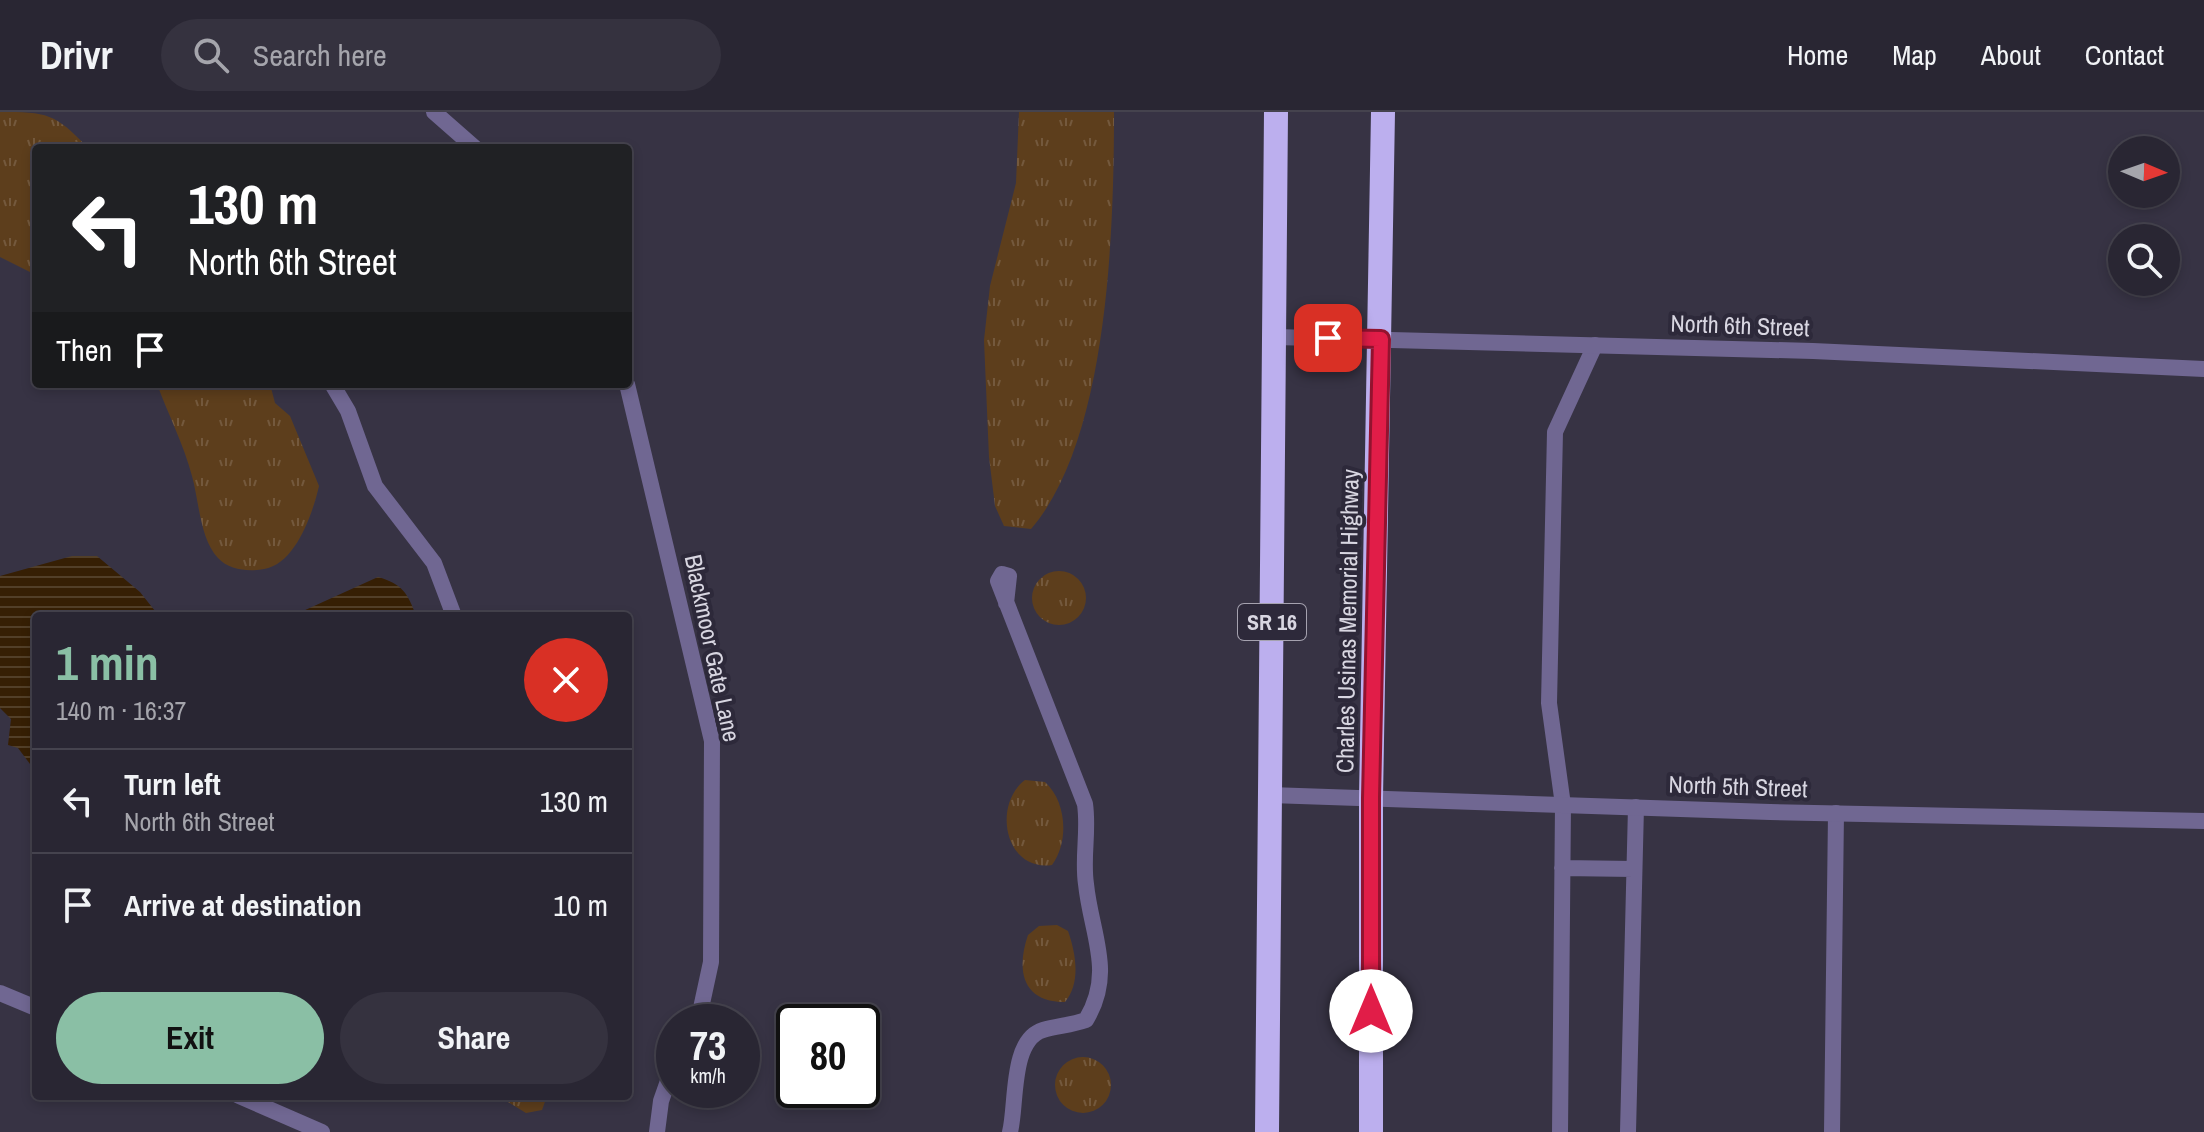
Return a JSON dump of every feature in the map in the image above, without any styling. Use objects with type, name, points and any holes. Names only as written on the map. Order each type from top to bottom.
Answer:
[{"type":"highway","name":"SR 16","points":[[1267,1132],[1276,112]]},
{"type":"highway","name":"Charles Usinas Memorial Highway","points":[[1371,1132],[1371,798],[1383,112]]},
{"type":"street","points":[[434,112],[470,144]]},
{"type":"street","name":"North 6th Street","points":[[1275,337],[1595,345],[2204,369]]},
{"type":"street","points":[[1560,1132],[1563,805],[1549,703],[1555,432],[1595,345]]},
{"type":"street","points":[[334,388],[348,411],[375,486],[434,563],[452,612]]},
{"type":"street","name":"Blackmoor Gate Lane","points":[[628,388],[712,741],[711,962],[702,1004]]},
{"type":"street","points":[[1006,603],[1085,804],[1089,828],[1086,886],[1098,933],[1102,968],[1094,1006],[1086,1020],[1043,1030],[1028,1044],[1016,1076],[1010,1132]]},
{"type":"street","name":"North 5th Street","points":[[1270,795],[2204,821]]},
{"type":"street","points":[[1628,1132],[1636,807]]},
{"type":"street","points":[[1832,1132],[1836,813]]},
{"type":"street","points":[[1562,868],[1634,869]]},
{"type":"street","points":[[0,993],[32,1006]]},
{"type":"street","points":[[248,1100],[322,1132]]},
{"type":"street","points":[[659,1132],[661,1108]]},
{"type":"green space","points":[[0,112],[40,114],[58,121],[84,144],[32,144],[32,273],[0,257]]},
{"type":"green space","points":[[1019,112],[1114,112],[1108,271],[1092,388],[1077,442],[1057,490],[1031,529],[1004,526],[995,506],[989,457],[984,340],[990,286],[1016,183]]},
{"type":"green space","points":[[159,388],[271,388],[275,403],[290,416],[319,486],[301,535],[285,558],[264,569],[246,570],[228,565],[218,558],[207,541],[189,464]]},
{"type":"green space","points":[[1059,571],[1078,579],[1086,598],[1078,617],[1059,625],[1040,617],[1032,598],[1040,579]]},
{"type":"green space","points":[[1025,780],[1045,782],[1058,800],[1063,834],[1052,865],[1036,864],[1023,858],[1008,834],[1009,805],[1015,791]]},
{"type":"green space","points":[[1057,925],[1068,931],[1075,959],[1073,986],[1065,1002],[1039,996],[1031,990],[1023,972],[1028,935],[1039,926]]},
{"type":"green space","points":[[1083,1057],[1103,1065],[1111,1085],[1103,1105],[1083,1113],[1063,1105],[1055,1085],[1063,1065]]},
{"type":"green space","points":[[505,1100],[546,1100],[542,1110],[526,1113]]},
{"type":"shaded area","points":[[72,556],[97,556],[140,592],[156,612],[32,612],[32,767],[18,748],[8,745],[11,719],[0,708],[0,576]]},
{"type":"shaded area","points":[[378,577],[403,590],[414,612],[301,612]]},
{"type":"route","points":[[1328,338],[1381,339],[1371,798],[1371,1011]]}]
